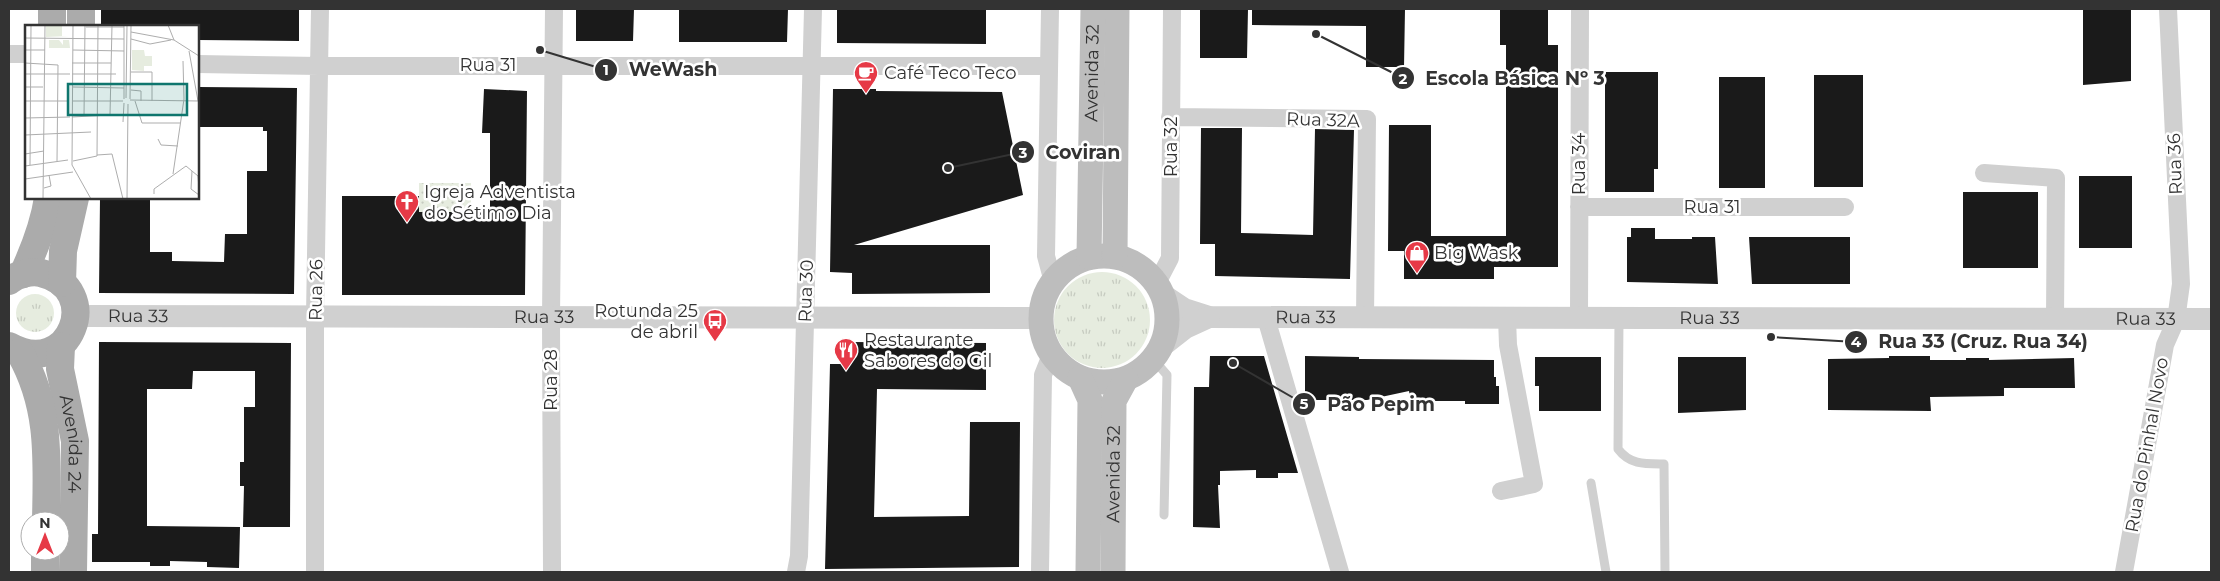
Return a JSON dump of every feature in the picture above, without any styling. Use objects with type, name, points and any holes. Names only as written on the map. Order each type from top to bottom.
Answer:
[{"type":"main road","points":[[52,9],[52,25]]},
{"type":"main road","points":[[81,9],[81,25]]},
{"type":"main road","name":"Avenida 32","points":[[1090,257],[1093,9]]},
{"type":"main road","name":"Avenida 32","points":[[1115,256],[1117,9]]},
{"type":"main road","points":[[16,277],[36,246],[45,217],[48,199]]},
{"type":"main road","points":[[62,283],[63,251],[75,199]]},
{"type":"main road","points":[[1115,256],[1131,261],[1145,270],[1160,289],[1168,312],[1167,331],[1158,353],[1141,371],[1126,379],[1111,383],[1096,382],[1080,378],[1064,369],[1051,355],[1043,339],[1040,318],[1043,300],[1053,282],[1063,270],[1075,262],[1090,257],[1115,256]]},
{"type":"main road","points":[[16,277],[36,272],[50,275],[62,283],[71,294],[76,316]]},
{"type":"main road","name":"Avenida 24","points":[[15,350],[34,355],[48,353],[61,346],[70,335],[76,316]]},
{"type":"main road","name":"Avenida 24","points":[[61,346],[60,369],[75,441],[74,572]]},
{"type":"main road","name":"Avenida 24","points":[[15,350],[32,373],[42,408],[47,438],[46,511]]},
{"type":"main road","name":"Avenida 32","points":[[1080,378],[1090,400],[1088,572]]},
{"type":"main road","name":"Avenida 32","points":[[1113,572],[1114,401],[1126,379]]},
{"type":"street","name":"Rua 26","points":[[315,572],[315,316],[320,9]]},
{"type":"street","name":"Rua 28","points":[[552,572],[551,318],[554,9]]},
{"type":"street","name":"Rua 30","points":[[796,572],[799,556],[813,9]]},
{"type":"street","points":[[1050,9],[1046,256],[1053,282]]},
{"type":"street","name":"Rua 32","points":[[1160,289],[1170,258],[1172,9]]},
{"type":"street","name":"Rua 34","points":[[1579,319],[1580,9]]},
{"type":"street","name":"Rua 36","points":[[2168,9],[2181,284],[2176,320]]},
{"type":"street","points":[[9,54],[25,54]]},
{"type":"street","name":"Rua 31","points":[[199,64],[319,66],[1049,66]]},
{"type":"street","name":"Rua 32A","points":[[1170,117],[1367,119],[1365,319]]},
{"type":"street","points":[[1984,173],[2056,178],[2055,319]]},
{"type":"street","name":"Rua 31","points":[[1579,207],[1845,207]]},
{"type":"street","name":"Rua 33","points":[[1160,289],[1184,308],[1209,317],[1365,319],[2211,319]]},
{"type":"street","name":"Rua 33","points":[[76,316],[1040,318]]},
{"type":"street","name":"Rua 33","points":[[1158,353],[1185,328],[1209,317]]},
{"type":"street","points":[[1266,318],[1340,572]]},
{"type":"street","points":[[1501,491],[1534,484],[1508,344],[1507,318]]},
{"type":"street","name":"Rua do Pinhal Novo","points":[[2124,572],[2165,345],[2176,320]]},
{"type":"street","points":[[1040,572],[1043,375],[1051,355]]},
{"type":"lane","points":[[1619,319],[1618,449],[1625,458],[1638,464],[1664,464],[1665,572]]},
{"type":"lane","points":[[1158,353],[1167,376],[1164,515]]},
{"type":"lane","points":[[1591,483],[1606,572]]},
{"type":"green space","points":[[419,183],[471,183],[471,212],[419,212]]},
{"type":"green space","points":[[1102,272],[1120,276],[1136,286],[1146,302],[1150,320],[1146,338],[1136,354],[1120,364],[1102,368],[1084,364],[1068,354],[1058,338],[1054,320],[1058,302],[1068,286],[1084,276]]},
{"type":"green space","points":[[35,294],[48,300],[54,313],[48,326],[35,332],[22,326],[16,313],[22,300]]},
{"type":"building","points":[[101,9],[299,9],[299,41],[199,40],[199,25],[101,25]]},
{"type":"building","points":[[576,9],[634,9],[633,41],[576,41]]},
{"type":"building","points":[[679,9],[788,9],[787,42],[679,42]]},
{"type":"building","points":[[837,9],[986,9],[986,44],[837,43]]},
{"type":"building","points":[[1200,9],[1248,9],[1247,58],[1200,58]]},
{"type":"building","points":[[1252,9],[1405,9],[1404,67],[1366,67],[1366,26],[1252,25]]},
{"type":"building","points":[[1500,9],[1548,9],[1548,45],[1558,45],[1558,267],[1494,267],[1494,279],[1404,279],[1404,251],[1388,251],[1389,125],[1431,125],[1431,236],[1506,236],[1506,45],[1500,45]]},
{"type":"building","points":[[2083,9],[2131,9],[2131,81],[2083,85]]},
{"type":"building","points":[[1605,72],[1658,72],[1658,169],[1654,169],[1654,192],[1605,192]]},
{"type":"building","points":[[1814,75],[1863,75],[1863,187],[1814,187]]},
{"type":"building","points":[[1719,77],[1765,77],[1765,188],[1719,188]]},
{"type":"building","points":[[199,87],[297,88],[294,294],[99,293],[100,199],[150,199],[150,252],[172,252],[172,261],[224,262],[225,234],[247,234],[247,171],[267,171],[267,131],[263,131],[263,127],[199,127]]},
{"type":"building","points":[[484,89],[527,91],[525,295],[342,295],[342,196],[419,196],[419,212],[490,212],[490,133],[482,133]]},
{"type":"building","points":[[833,89],[1002,92],[1023,195],[854,245],[990,245],[990,293],[852,294],[852,273],[830,272]]},
{"type":"building","points":[[1201,128],[1242,128],[1241,233],[1313,235],[1315,129],[1354,130],[1350,279],[1215,276],[1215,244],[1200,244]]},
{"type":"building","points":[[2079,176],[2132,176],[2132,248],[2079,248]]},
{"type":"building","points":[[1963,192],[2038,192],[2038,268],[1963,268]]},
{"type":"building","points":[[1631,228],[1655,228],[1655,239],[1715,237],[1718,284],[1627,282],[1627,237],[1631,237]]},
{"type":"building","points":[[1749,237],[1850,237],[1850,284],[1752,284]]},
{"type":"building","points":[[99,342],[291,343],[290,527],[243,527],[244,486],[240,486],[240,462],[244,462],[244,407],[255,407],[255,371],[193,371],[192,389],[147,389],[147,526],[240,527],[239,568],[207,567],[207,562],[170,561],[170,566],[150,566],[150,562],[92,562],[92,534],[98,534]]},
{"type":"building","points":[[851,342],[986,343],[986,390],[877,389],[874,517],[969,516],[970,422],[1020,422],[1019,567],[825,569],[830,364],[851,364]]},
{"type":"building","points":[[1210,356],[1264,356],[1298,473],[1278,473],[1278,478],[1256,478],[1256,470],[1220,471],[1220,485],[1218,485],[1220,528],[1193,527],[1194,387],[1209,387]]},
{"type":"building","points":[[1305,356],[1359,357],[1359,359],[1494,360],[1494,377],[1496,377],[1496,386],[1499,386],[1499,404],[1465,404],[1465,401],[1411,401],[1409,391],[1367,400],[1305,400]]},
{"type":"building","points":[[1889,356],[1930,356],[1930,360],[2074,358],[2075,388],[2004,388],[2004,396],[1930,397],[1931,411],[1828,410],[1828,359],[1889,358]]},
{"type":"building","points":[[1535,357],[1601,357],[1601,411],[1539,411],[1539,386],[1535,386]]},
{"type":"building","points":[[1678,357],[1746,357],[1746,410],[1678,413]]},
{"type":"place","name":"Escola Básica Nº 3","points":[[1316,34]]},
{"type":"place","name":"WeWash","points":[[540,50]]},
{"type":"place","name":"Café Teco Teco","points":[[866,94]]},
{"type":"place","name":"Coviran","points":[[948,168]]},
{"type":"place","name":"Igreja Adventista do Sétimo Dia","points":[[407,223]]},
{"type":"place","name":"Big Wask","points":[[1417,274]]},
{"type":"place","name":"Rua 33 (Cruz. Rua 34)","points":[[1771,337]]},
{"type":"place","name":"Rotunda 25 de abril","points":[[715,342]]},
{"type":"place","name":"Pão Pepim","points":[[1233,363]]},
{"type":"place","name":"Restaurante Sabores do Gil","points":[[846,371]]}]
